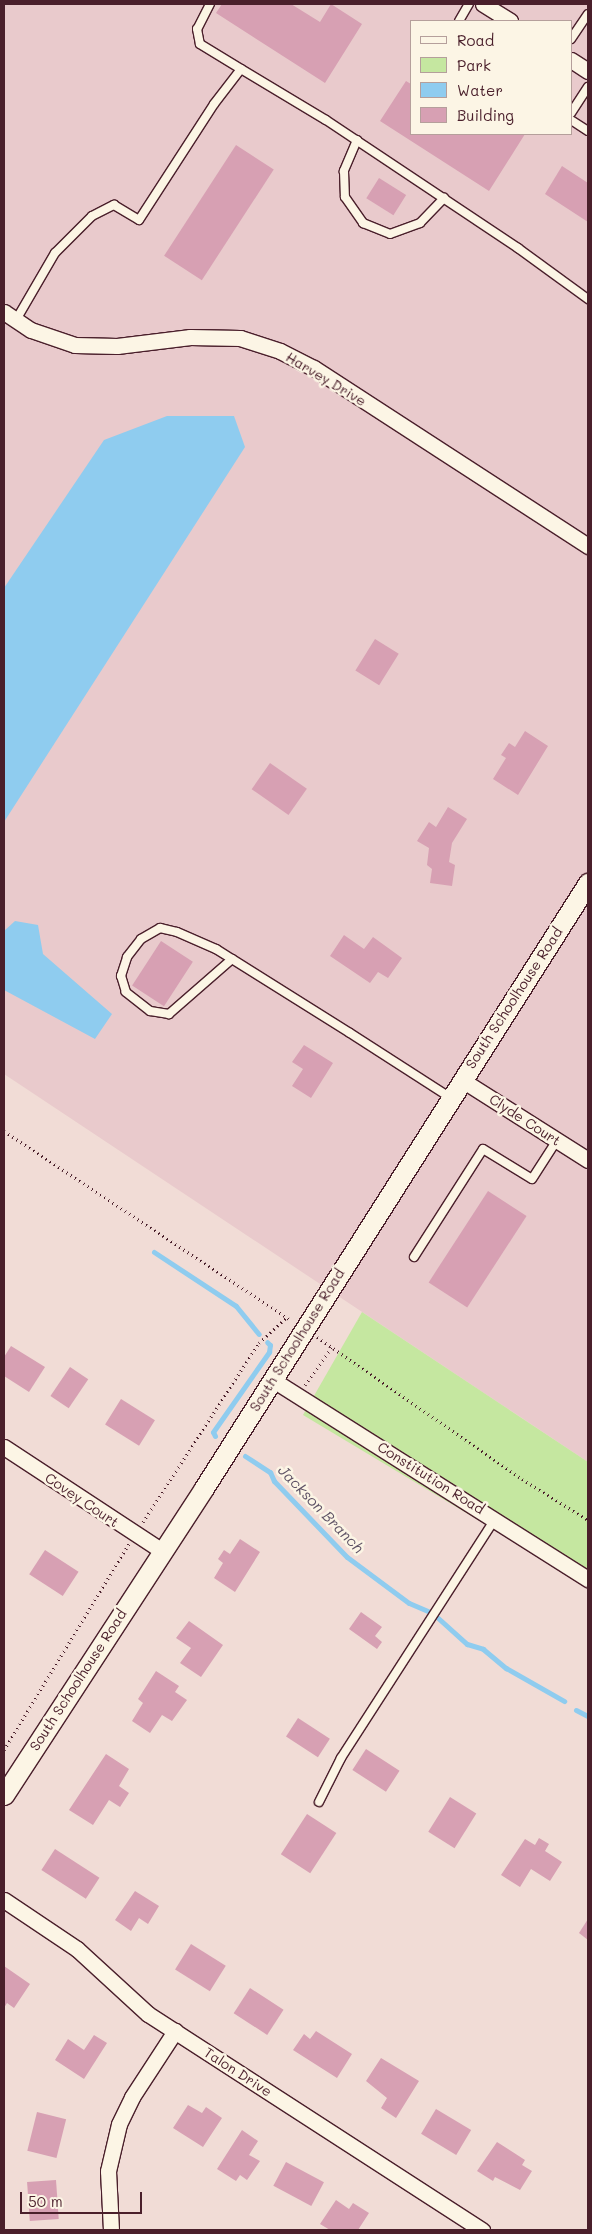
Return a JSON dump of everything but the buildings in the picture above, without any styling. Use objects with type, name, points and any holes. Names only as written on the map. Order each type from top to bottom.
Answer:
[{"type":"street","points":[[483,4],[508,20]]},
{"type":"street","points":[[572,61],[588,71]]},
{"type":"street","name":"Harvey Drive","points":[[10,316],[31,330],[75,345],[117,346],[210,337],[240,338],[280,351],[314,368],[588,546]]},
{"type":"street","name":"South Schoolhouse Road","points":[[4,1795],[161,1550],[273,1380],[588,883]]},
{"type":"street","name":"Clyde Court","points":[[462,1080],[588,1160]]},
{"type":"street","name":"Constitution Road","points":[[273,1380],[496,1518],[588,1579]]},
{"type":"street","name":"Covey Court","points":[[4,1447],[161,1550]]},
{"type":"street","name":"Talon Drive","points":[[4,1900],[77,1949],[136,2005],[482,2230]]},
{"type":"street","points":[[111,2230],[108,2171],[119,2124],[132,2097],[175,2031]]},
{"type":"lane","points":[[210,4],[197,29],[200,44],[357,140],[444,198],[588,299]]},
{"type":"lane","points":[[460,20],[469,4]]},
{"type":"lane","points":[[572,38],[588,14]]},
{"type":"lane","points":[[10,316],[55,253],[92,216],[114,205],[139,220],[214,104],[241,69]]},
{"type":"lane","points":[[572,111],[588,86]]},
{"type":"lane","points":[[572,121],[588,131]]},
{"type":"lane","points":[[357,140],[344,171],[345,197],[363,223],[390,234],[420,223],[444,198]]},
{"type":"lane","points":[[232,959],[170,1014],[150,1011],[126,992],[121,976],[127,956],[136,944],[160,928],[177,932],[232,959],[451,1098]]},
{"type":"lane","points":[[414,1257],[483,1149],[532,1179],[557,1140]]},
{"type":"lane","points":[[319,1802],[341,1758],[496,1518]]},
{"type":"path","points":[[4,1131],[296,1323]]},
{"type":"path","points":[[317,1337],[522,1479],[588,1520]]},
{"type":"path","points":[[298,1396],[332,1347]]},
{"type":"shaded area","points":[[4,4],[588,4],[588,1462],[4,1074]]},
{"type":"green space","points":[[362,1312],[588,1462],[588,1586],[303,1415]]},
{"type":"water","points":[[167,416],[234,416],[245,447],[4,822],[4,588],[104,440]]},
{"type":"water","points":[[15,921],[38,925],[43,954],[112,1014],[95,1039],[4,990],[4,931]]},
{"type":"waterway","name":"Jackson Branch","points":[[154,1252],[236,1306],[259,1334]]},
{"type":"waterway","name":"Jackson Branch","points":[[215,1436],[213,1432],[269,1352],[270,1345],[267,1342]]},
{"type":"waterway","name":"Jackson Branch","points":[[245,1456],[270,1472],[274,1481],[347,1557],[409,1603],[428,1611]]},
{"type":"waterway","name":"Jackson Branch","points":[[438,1618],[467,1644],[483,1649],[506,1668],[564,1701]]},
{"type":"waterway","name":"Jackson Branch","points":[[576,1710],[588,1716]]}]
